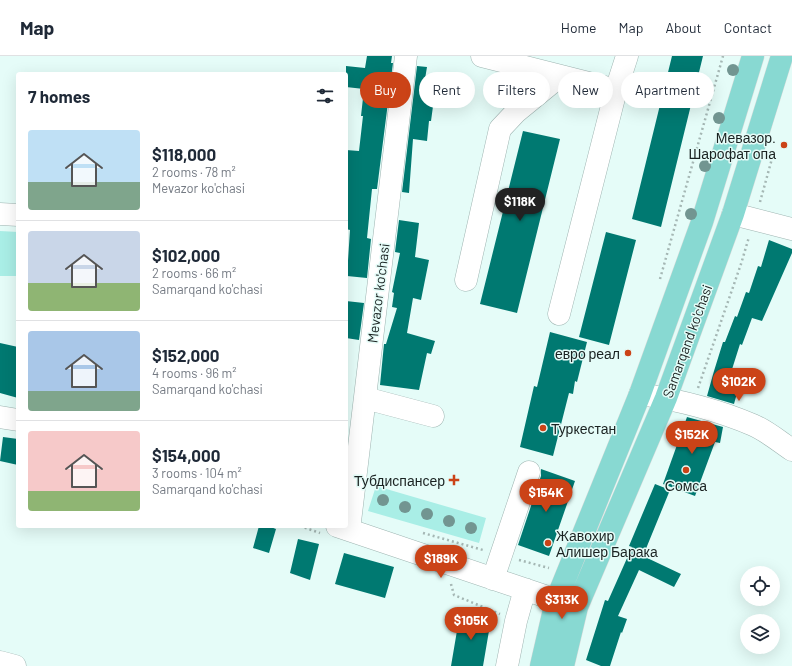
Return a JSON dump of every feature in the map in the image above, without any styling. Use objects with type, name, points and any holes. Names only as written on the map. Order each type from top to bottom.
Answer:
[{"type":"main road","name":"Samarqand ko'chasi","points":[[542,666],[556,601],[640,394],[702,222],[753,56]]},
{"type":"main road","name":"Samarqand ko'chasi","points":[[563,666],[577,607],[666,398],[733,214],[782,56]]},
{"type":"street","name":"Mevazor ko'chasi","points":[[348,498],[365,398],[406,56]]},
{"type":"street","points":[[482,56],[558,75]]},
{"type":"street","points":[[559,314],[616,90],[627,56]]},
{"type":"street","points":[[466,280],[500,129],[516,112],[558,78]]},
{"type":"street","points":[[0,214],[16,215]]},
{"type":"street","points":[[733,214],[792,229]]},
{"type":"street","points":[[640,394],[666,398],[721,413],[755,426],[792,450]]},
{"type":"street","points":[[365,398],[433,416]]},
{"type":"street","points":[[0,417],[16,420]]},
{"type":"street","points":[[492,579],[528,472]]},
{"type":"street","points":[[343,528],[577,607]]},
{"type":"street","points":[[507,666],[516,621],[525,590]]},
{"type":"street","points":[[0,662],[15,666]]},
{"type":"path","points":[[658,284],[723,56]]},
{"type":"path","points":[[692,405],[742,264],[774,151]]},
{"type":"path","points":[[418,532],[566,574]]},
{"type":"shaded area","points":[[0,231],[16,232],[16,276],[0,276]]},
{"type":"shaded area","points":[[376,486],[486,518],[479,543],[368,511]]},
{"type":"building","points":[[367,56],[392,56],[391,63],[393,63],[392,72],[360,72],[360,89],[348,87],[348,72],[346,72],[346,66],[365,68]]},
{"type":"building","points":[[672,56],[703,56],[699,72],[668,72]]},
{"type":"building","points":[[417,66],[427,67],[426,72],[419,72],[419,108],[433,108],[431,121],[429,121],[427,141],[413,139],[409,193],[402,192]]},
{"type":"building","points":[[362,108],[387,108],[377,189],[372,189],[367,238],[371,239],[367,278],[348,276],[350,230],[348,230],[348,150],[359,151],[363,116],[361,116]]},
{"type":"building","points":[[659,108],[690,108],[661,227],[632,219]]},
{"type":"building","points":[[523,131],[560,139],[517,313],[480,304]]},
{"type":"building","points":[[399,220],[419,223],[415,257],[429,260],[421,300],[413,298],[407,333],[435,341],[431,354],[427,353],[419,390],[380,385],[384,344],[386,344],[397,308],[392,307],[394,293],[392,292],[400,253],[395,252]]},
{"type":"building","points":[[606,232],[636,240],[609,345],[579,337]]},
{"type":"building","points":[[769,240],[792,249],[792,253],[762,321],[752,318],[742,345],[740,344],[728,382],[739,386],[734,404],[707,396],[723,342],[725,342],[735,316],[737,317],[746,292],[749,293],[758,266],[761,267]]},
{"type":"building","points":[[348,301],[364,303],[359,340],[348,338]]},
{"type":"building","points":[[550,332],[587,342],[577,382],[575,381],[573,394],[569,393],[553,456],[520,447],[534,386],[537,387]]},
{"type":"building","points":[[0,343],[16,347],[16,397],[0,393]]},
{"type":"building","points":[[687,417],[723,427],[720,443],[715,442],[695,496],[663,484]]},
{"type":"building","points":[[3,437],[16,439],[16,465],[0,461]]},
{"type":"building","points":[[541,469],[575,481],[549,556],[518,545],[541,476]]},
{"type":"building","points":[[655,484],[670,490],[643,556],[681,574],[674,587],[639,570],[618,616],[627,619],[622,633],[621,632],[610,666],[601,666],[586,660],[605,600],[608,601],[632,547],[629,546]]},
{"type":"building","points":[[258,528],[276,529],[269,553],[253,548]]},
{"type":"building","points":[[298,539],[319,544],[310,580],[290,573]]},
{"type":"building","points":[[344,553],[394,567],[385,598],[335,584]]},
{"type":"building","points":[[460,613],[491,619],[483,666],[451,666]]},
{"type":"place","name":"Мевазор. Шарофат опа","points":[[784,145]]},
{"type":"place","name":"евро реал","points":[[628,353]]},
{"type":"place","name":"Туркестан","points":[[543,428]]},
{"type":"place","name":"Сомса","points":[[686,470]]},
{"type":"place","name":"Тубдиспансер","points":[[454,480]]},
{"type":"place","name":"Жавохир Алишер Барака","points":[[548,543]]}]
